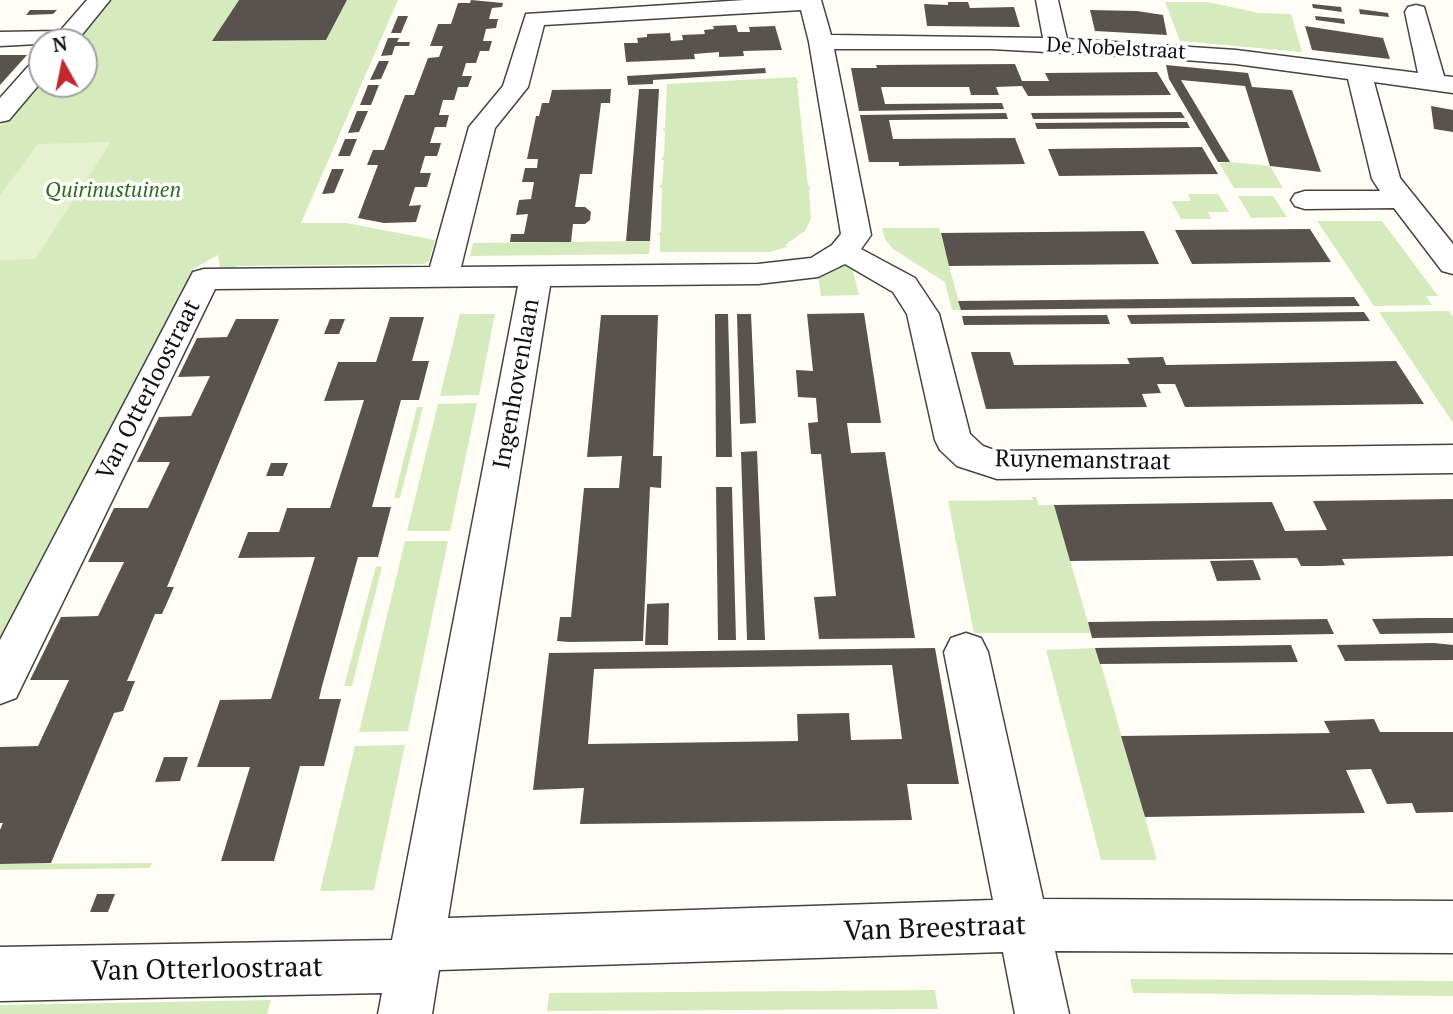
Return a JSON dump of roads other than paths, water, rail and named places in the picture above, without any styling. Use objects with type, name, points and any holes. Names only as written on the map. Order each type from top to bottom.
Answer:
[{"type":"street","points":[[75,28],[99,0]]},
{"type":"street","points":[[1047,0],[1057,46]]},
{"type":"street","points":[[443,276],[482,127],[515,87],[528,12],[810,2],[821,42],[856,235],[843,252]]},
{"type":"street","points":[[1416,12],[1443,84]]},
{"type":"street","points":[[0,39],[28,39]]},
{"type":"street","name":"De Nobelstraat","points":[[821,42],[990,42],[1236,57],[1443,84]]},
{"type":"street","points":[[1359,72],[1386,179],[1453,264]]},
{"type":"street","points":[[0,114],[28,82]]},
{"type":"street","points":[[1305,200],[1401,199]]},
{"type":"street","name":"Ingenhovenlaan","points":[[412,975],[536,275],[780,273],[818,267],[843,252]]},
{"type":"street","name":"Ruynemanstraat","points":[[843,252],[872,265],[905,285],[923,314],[953,440],[970,456],[997,465],[1453,459]]},
{"type":"street","name":"Van Otterloostraat","points":[[0,684],[204,279],[536,275]]},
{"type":"street","points":[[966,652],[1042,1014]]},
{"type":"street","name":"Van Breestraat","points":[[412,975],[1023,925],[1453,927]]},
{"type":"street","name":"Van Otterloostraat","points":[[0,974],[412,975]]},
{"type":"park label","name":"Quirinustuinen","points":[[113,191]]}]
